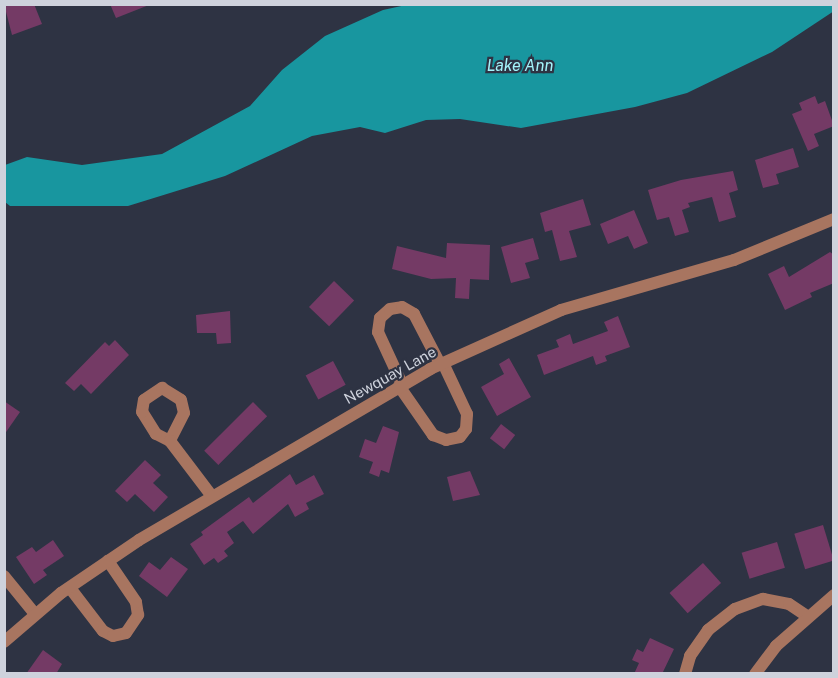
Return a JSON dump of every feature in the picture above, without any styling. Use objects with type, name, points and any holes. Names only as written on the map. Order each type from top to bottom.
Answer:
[{"type":"street","name":"Newquay Lane","points":[[4,642],[35,614],[108,561],[212,495],[400,385],[442,363],[561,310],[734,260],[834,219]]},
{"type":"street","points":[[402,307],[414,314],[442,363],[467,414],[466,429],[460,437],[446,440],[433,435],[400,385],[378,332],[381,318],[390,309],[402,307]]},
{"type":"street","points":[[170,441],[212,495]]},
{"type":"street","points":[[70,588],[103,631],[113,636],[126,633],[138,615],[136,602],[108,561]]},
{"type":"street","points":[[4,576],[35,614]]},
{"type":"street","points":[[755,674],[807,616],[834,595]]},
{"type":"street","points":[[685,674],[690,656],[708,630],[735,609],[764,599],[789,604],[807,616]]},
{"type":"water","name":"Lake Ann","points":[[833,4],[834,11],[772,52],[687,93],[635,107],[521,128],[460,119],[426,120],[385,133],[360,127],[312,136],[225,176],[128,206],[10,206],[5,202],[5,165],[27,157],[82,165],[162,154],[250,106],[282,70],[325,36],[383,10],[406,5]]},
{"type":"building","points":[[4,4],[34,4],[42,24],[12,35]]},
{"type":"building","points":[[110,4],[149,4],[149,5],[116,18]]},
{"type":"building","points":[[815,96],[818,104],[825,101],[834,126],[814,134],[819,146],[808,151],[792,114],[802,110],[799,103]]},
{"type":"building","points":[[793,148],[799,167],[776,174],[779,184],[763,188],[755,160]]},
{"type":"building","points":[[733,171],[738,190],[729,193],[736,217],[719,222],[712,197],[688,203],[690,207],[682,210],[689,232],[675,236],[669,217],[657,220],[648,190],[681,180]]},
{"type":"building","points":[[583,199],[591,225],[569,231],[577,257],[560,261],[552,230],[545,232],[540,213]]},
{"type":"building","points":[[634,210],[648,243],[634,249],[628,236],[608,244],[600,224]]},
{"type":"building","points":[[533,238],[539,259],[525,263],[530,278],[511,283],[501,247]]},
{"type":"building","points":[[447,243],[490,245],[489,280],[470,279],[469,299],[455,298],[456,278],[431,279],[392,269],[397,246],[446,258]]},
{"type":"building","points":[[830,252],[834,255],[834,283],[810,293],[812,297],[785,310],[768,274],[784,266],[789,277]]},
{"type":"building","points":[[334,281],[354,300],[329,326],[309,307]]},
{"type":"building","points":[[230,311],[231,343],[217,344],[216,333],[197,333],[196,315]]},
{"type":"building","points":[[618,316],[630,347],[605,356],[607,361],[596,365],[593,356],[544,375],[537,355],[559,347],[556,340],[570,334],[573,344],[608,331],[604,322]]},
{"type":"building","points":[[115,340],[129,355],[91,394],[81,384],[74,391],[65,383],[105,342],[109,346]]},
{"type":"building","points":[[509,358],[531,397],[497,416],[481,387],[504,374],[499,364]]},
{"type":"building","points":[[333,361],[346,385],[318,399],[306,376]]},
{"type":"building","points":[[4,401],[20,412],[4,435]]},
{"type":"building","points":[[253,402],[267,416],[218,465],[204,451]]},
{"type":"building","points":[[501,424],[515,435],[504,449],[490,438]]},
{"type":"building","points":[[383,426],[399,432],[389,473],[381,470],[379,477],[369,473],[373,462],[359,457],[365,439],[376,443]]},
{"type":"building","points":[[145,460],[161,475],[153,483],[168,497],[154,512],[135,494],[127,502],[115,491]]},
{"type":"building","points":[[470,471],[480,495],[453,501],[447,477]]},
{"type":"building","points":[[290,474],[296,485],[314,475],[324,494],[306,503],[309,509],[295,517],[288,504],[253,534],[243,521],[227,532],[234,543],[224,551],[228,556],[218,563],[214,558],[204,565],[190,544],[203,535],[201,532],[249,497],[253,503]]},
{"type":"building","points":[[823,525],[834,560],[805,569],[794,534]]},
{"type":"building","points":[[53,540],[64,556],[43,570],[47,575],[34,584],[16,557],[32,547],[36,552]]},
{"type":"building","points":[[777,542],[785,568],[750,579],[742,553]]},
{"type":"building","points":[[171,557],[188,569],[167,597],[139,576],[149,562],[160,570]]},
{"type":"building","points":[[703,563],[721,583],[688,613],[670,593]]},
{"type":"building","points":[[650,638],[674,649],[662,674],[634,674],[639,663],[632,660],[637,649],[643,652]]},
{"type":"building","points":[[43,650],[62,664],[56,674],[26,674]]}]
